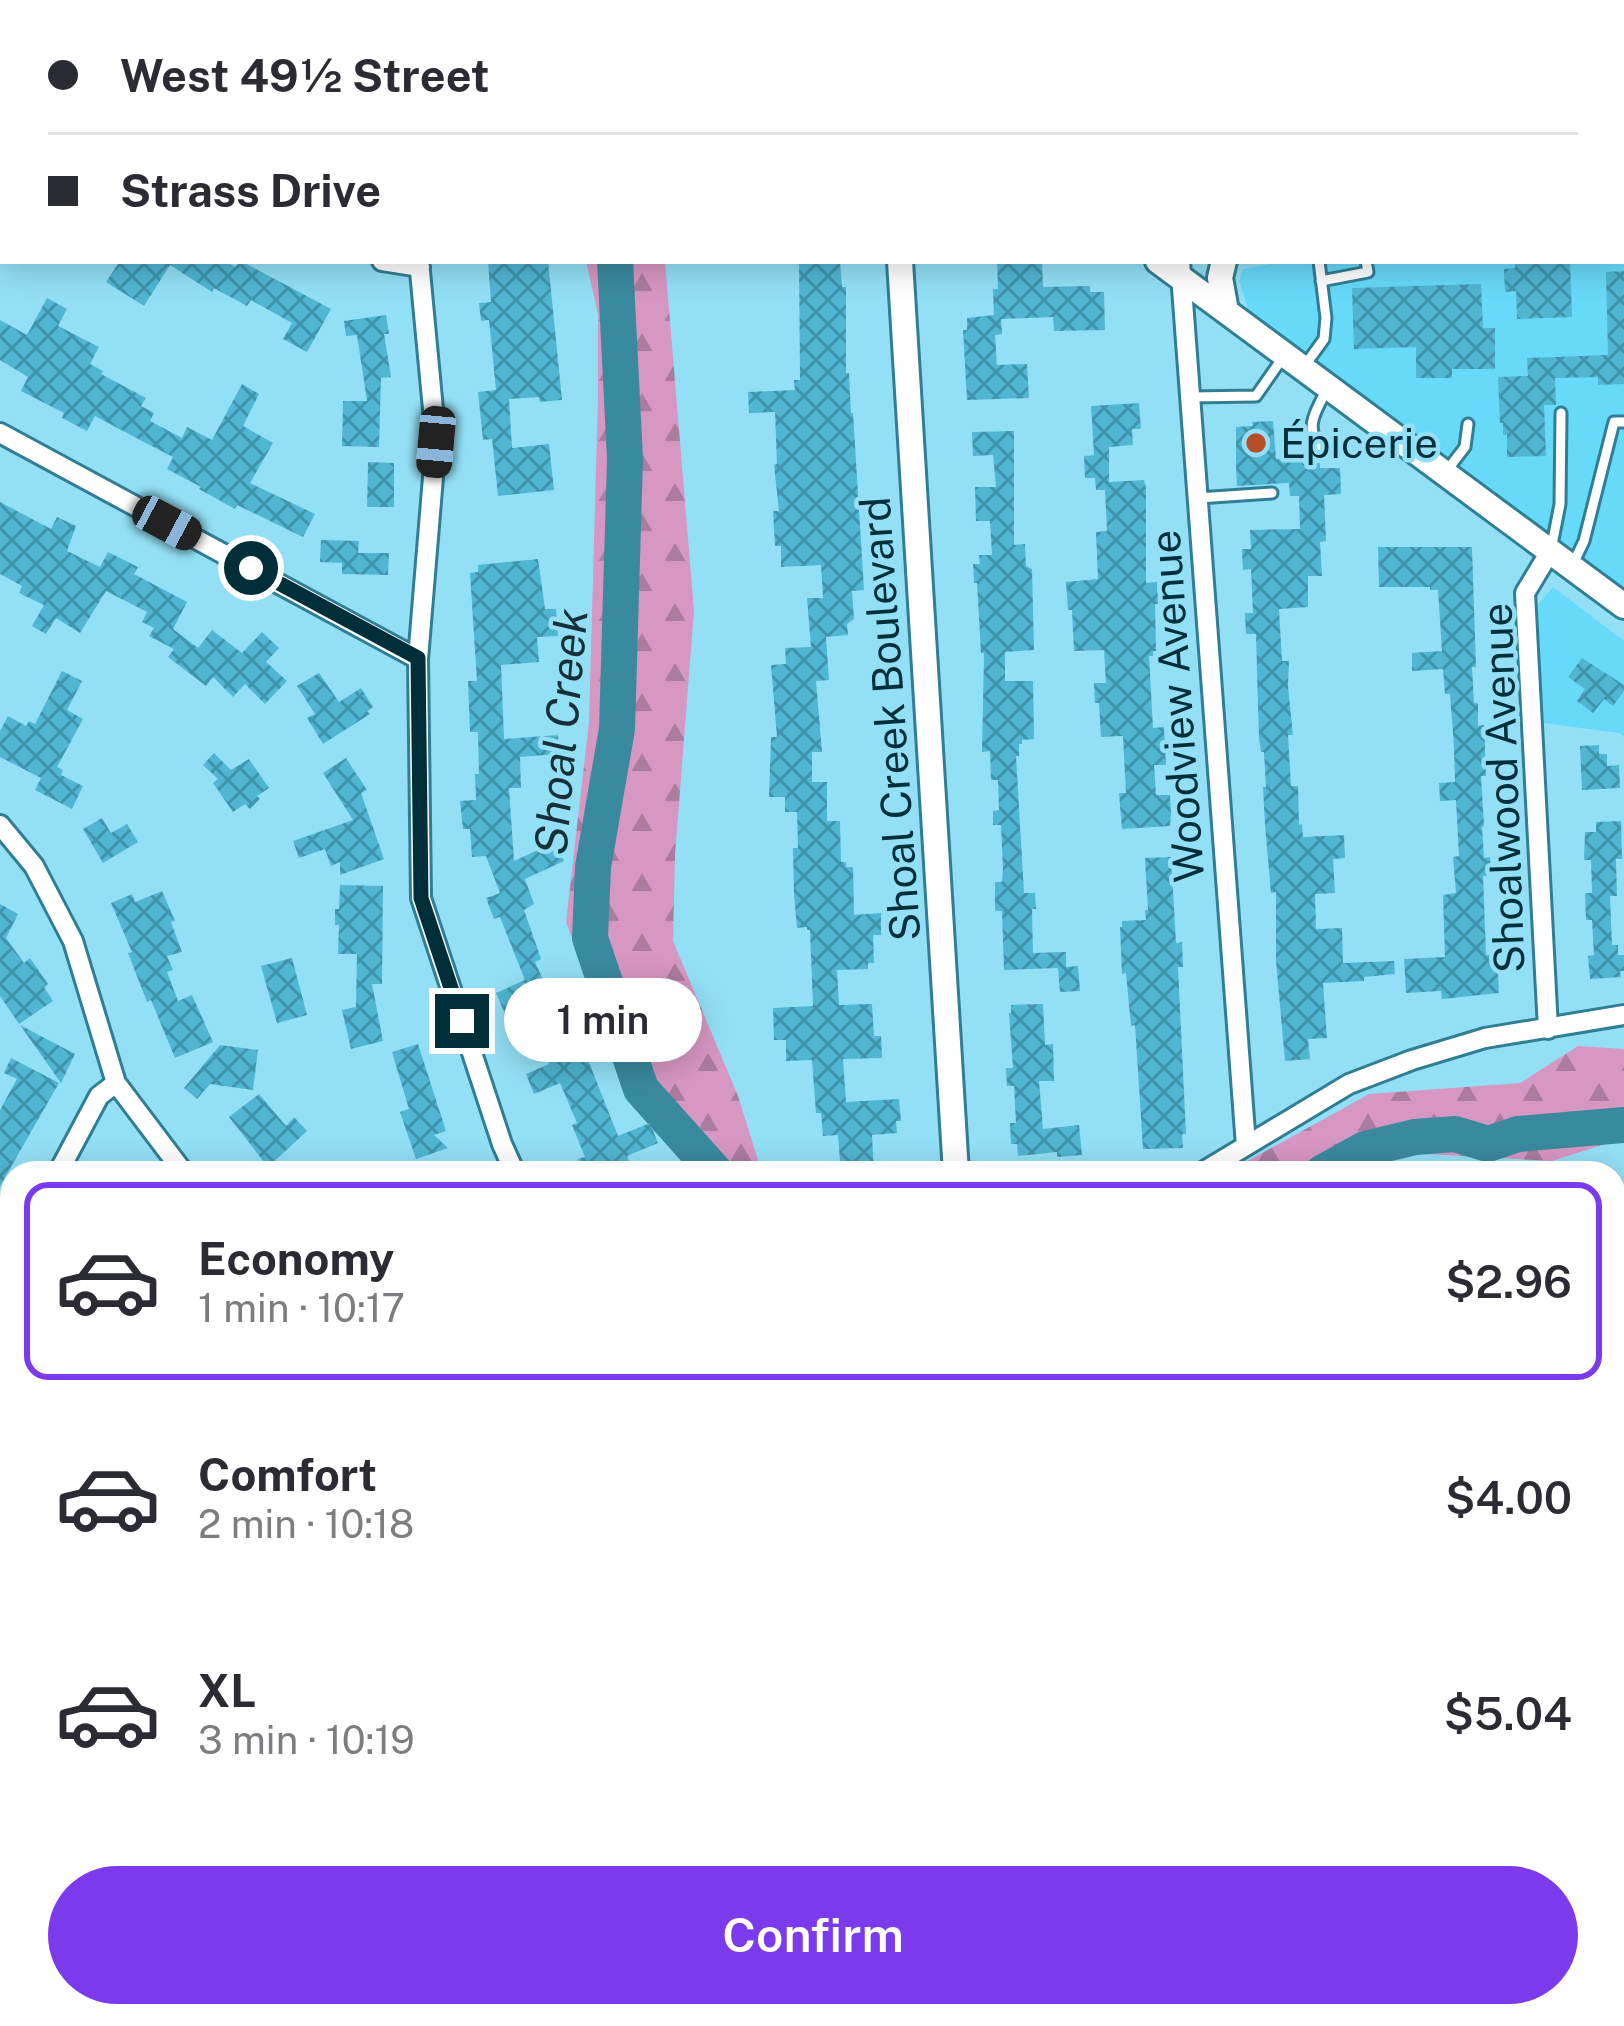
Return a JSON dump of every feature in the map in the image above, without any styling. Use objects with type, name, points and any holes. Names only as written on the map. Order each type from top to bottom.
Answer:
[{"type":"street","points":[[420,264],[436,442],[418,658],[421,898],[510,1161]]},
{"type":"street","name":"Shoal Creek Boulevard","points":[[901,264],[955,1161]]},
{"type":"street","points":[[1223,264],[1220,278],[1226,311]]},
{"type":"street","points":[[1186,266],[1226,311],[1622,599]]},
{"type":"street","name":"Woodview Avenue","points":[[1186,266],[1190,397],[1246,1147]]},
{"type":"street","points":[[0,433],[418,658]]},
{"type":"street","name":"Shoalwood Avenue","points":[[1548,1029],[1525,593],[1551,550]]},
{"type":"street","points":[[0,825],[34,866],[74,940],[116,1083],[175,1161]]},
{"type":"street","points":[[1222,1161],[1349,1084],[1412,1060],[1485,1038],[1624,1015]]},
{"type":"street","points":[[64,1161],[99,1096],[116,1083]]},
{"type":"lane","points":[[1190,397],[1256,396],[1324,339],[1319,264]]},
{"type":"lane","points":[[1322,281],[1368,272],[1367,264]]},
{"type":"lane","points":[[1320,446],[1312,436],[1311,424],[1328,386]]},
{"type":"lane","points":[[1551,550],[1560,504],[1562,413]]},
{"type":"lane","points":[[1572,566],[1584,541],[1614,422],[1624,422]]},
{"type":"lane","points":[[1445,474],[1465,447],[1468,424]]},
{"type":"lane","points":[[1198,498],[1272,494]]},
{"type":"shaded area","points":[[1270,264],[1624,264],[1624,593],[1248,309],[1239,281],[1243,269]]},
{"type":"shaded area","points":[[1553,587],[1624,641],[1624,737],[1544,723],[1536,607]]},
{"type":"green space","points":[[587,264],[665,264],[694,611],[673,941],[738,1096],[758,1161],[682,1161],[627,1088],[566,922],[589,722],[598,314]]},
{"type":"green space","points":[[1578,1046],[1624,1049],[1624,1138],[1552,1161],[1408,1153],[1382,1161],[1248,1161],[1369,1094],[1520,1083]]},
{"type":"building","points":[[118,264],[247,264],[331,309],[307,352],[283,339],[292,323],[251,300],[247,306],[214,288],[212,292],[170,265],[144,306],[106,282]]},
{"type":"building","points":[[488,264],[548,264],[562,400],[509,399],[512,448],[549,444],[554,490],[498,496],[492,439],[483,440],[478,392],[496,390],[489,320],[481,321],[479,303],[491,302]]},
{"type":"building","points":[[799,264],[840,264],[842,287],[846,287],[846,373],[853,413],[864,590],[852,591],[854,619],[847,624],[848,635],[826,637],[829,680],[816,681],[822,752],[812,752],[812,782],[827,782],[827,821],[840,821],[841,862],[853,867],[854,915],[881,913],[881,935],[873,935],[874,963],[868,963],[868,969],[837,970],[839,1005],[872,1004],[874,1036],[881,1036],[882,1058],[843,1059],[846,1102],[899,1099],[897,1133],[872,1135],[873,1161],[840,1161],[838,1135],[823,1136],[821,1113],[816,1113],[812,1060],[786,1061],[786,1040],[774,1040],[773,1008],[813,1006],[810,930],[797,928],[794,894],[797,812],[785,812],[785,797],[769,797],[771,737],[777,737],[771,665],[786,664],[785,648],[811,647],[807,598],[823,598],[821,565],[781,567],[773,511],[779,511],[775,412],[749,413],[748,392],[795,390],[794,380],[800,380]]},
{"type":"building","points":[[997,264],[1042,264],[1043,287],[1090,286],[1090,292],[1104,292],[1105,330],[1054,331],[1053,317],[1001,319],[1002,334],[995,335],[997,365],[1027,364],[1029,398],[967,400],[963,330],[967,330],[967,318],[994,315],[993,289],[998,289]]},
{"type":"building","points":[[1515,264],[1570,264],[1572,317],[1517,319],[1516,291],[1505,292],[1504,269],[1515,268]]},
{"type":"building","points":[[1624,271],[1624,384],[1598,385],[1598,377],[1555,378],[1556,405],[1544,405],[1546,456],[1507,457],[1498,377],[1528,376],[1527,358],[1608,355],[1606,272]]},
{"type":"building","points":[[1481,284],[1483,328],[1495,328],[1495,369],[1452,369],[1452,378],[1416,378],[1416,347],[1354,349],[1352,288]]},
{"type":"building","points":[[47,298],[67,309],[58,326],[99,347],[90,364],[146,398],[141,406],[154,413],[150,421],[182,438],[187,427],[212,440],[242,384],[259,394],[243,426],[273,443],[250,483],[315,514],[303,537],[199,489],[167,469],[173,457],[95,416],[87,431],[21,391],[28,377],[0,360],[0,320],[27,335]]},
{"type":"building","points":[[386,315],[391,377],[381,378],[379,447],[342,446],[343,401],[367,401],[357,335],[346,336],[344,321]]},
{"type":"building","points":[[1139,403],[1141,429],[1132,429],[1133,445],[1109,447],[1109,482],[1144,480],[1146,488],[1146,583],[1157,582],[1158,604],[1156,651],[1149,656],[1153,728],[1164,727],[1166,765],[1154,765],[1156,795],[1170,795],[1171,815],[1170,826],[1122,829],[1119,793],[1126,793],[1123,736],[1101,737],[1099,703],[1095,703],[1094,683],[1106,683],[1104,650],[1074,651],[1066,582],[1098,579],[1096,532],[1107,531],[1105,490],[1096,490],[1095,478],[1085,478],[1084,456],[1094,455],[1091,406]]},
{"type":"building","points":[[1273,421],[1276,459],[1302,457],[1303,464],[1340,468],[1341,494],[1324,495],[1322,576],[1308,576],[1308,607],[1279,609],[1282,661],[1289,661],[1291,786],[1298,786],[1299,825],[1303,837],[1344,835],[1345,858],[1333,859],[1335,893],[1315,894],[1316,929],[1342,928],[1343,963],[1394,961],[1395,974],[1323,983],[1327,1038],[1308,1039],[1310,1059],[1285,1061],[1276,961],[1276,892],[1271,893],[1264,752],[1259,738],[1256,634],[1246,634],[1245,613],[1253,613],[1251,569],[1243,570],[1242,549],[1251,549],[1250,530],[1300,529],[1299,496],[1290,496],[1289,483],[1237,486],[1236,466],[1236,427]]},
{"type":"building","points":[[1014,431],[1014,545],[1025,544],[1026,566],[1032,569],[1034,650],[1005,652],[1005,681],[1033,681],[1034,739],[1022,740],[1016,756],[1024,893],[1035,893],[1033,953],[1066,952],[1066,967],[1078,966],[1080,991],[1060,992],[1058,968],[1004,970],[1002,911],[995,911],[995,882],[1002,882],[1003,868],[1001,825],[993,825],[993,811],[999,810],[998,780],[991,780],[990,751],[982,752],[984,653],[973,564],[980,564],[979,555],[992,555],[990,521],[976,521],[975,487],[996,487],[993,455],[973,456],[972,432]]},
{"type":"building","points":[[368,462],[394,463],[394,507],[367,507]]},
{"type":"building","points":[[0,502],[51,529],[57,517],[76,526],[67,551],[100,567],[108,552],[138,567],[134,574],[187,602],[173,629],[198,648],[212,630],[242,653],[262,632],[279,648],[266,662],[287,681],[265,704],[245,684],[233,697],[213,677],[206,686],[168,657],[174,649],[149,636],[154,628],[142,622],[147,612],[106,591],[80,633],[56,618],[46,634],[32,626],[44,605],[19,593],[22,586],[0,574]]},
{"type":"building","points":[[321,540],[359,541],[358,553],[389,553],[388,575],[342,574],[342,563],[320,562]]},
{"type":"building","points":[[1378,547],[1472,547],[1474,703],[1478,703],[1478,726],[1484,725],[1482,827],[1484,858],[1490,857],[1491,875],[1483,876],[1486,955],[1497,954],[1499,993],[1442,999],[1441,991],[1406,993],[1404,959],[1445,957],[1443,895],[1456,893],[1453,857],[1459,856],[1456,800],[1440,801],[1439,783],[1455,782],[1454,747],[1443,669],[1412,671],[1412,653],[1442,651],[1438,590],[1379,587]]},
{"type":"building","points":[[538,559],[545,609],[556,609],[558,636],[537,637],[539,662],[501,665],[504,739],[558,735],[559,754],[520,757],[521,788],[509,788],[514,861],[555,842],[564,861],[525,879],[534,904],[524,910],[541,959],[535,962],[555,1006],[568,1000],[618,1136],[650,1123],[658,1143],[627,1156],[629,1161],[579,1161],[585,1157],[572,1125],[577,1123],[560,1083],[534,1094],[526,1074],[549,1064],[526,1008],[506,1016],[496,993],[525,980],[500,917],[494,919],[486,898],[500,893],[486,856],[472,857],[470,829],[463,829],[460,801],[476,800],[475,774],[479,774],[478,732],[470,732],[468,681],[477,681],[470,573],[478,572],[478,565]]},
{"type":"building","points":[[1582,658],[1624,685],[1613,706],[1604,699],[1593,713],[1577,701],[1585,689],[1568,677]]},
{"type":"building","points":[[62,671],[82,681],[67,710],[83,719],[57,767],[63,770],[61,775],[83,786],[72,809],[35,790],[41,778],[0,757],[0,731],[8,716],[26,726],[29,721],[35,724]]},
{"type":"building","points":[[319,673],[339,702],[361,688],[373,707],[367,711],[370,714],[323,744],[307,718],[315,714],[297,686]]},
{"type":"building","points":[[1599,745],[1599,754],[1607,754],[1607,766],[1619,765],[1620,788],[1582,790],[1580,746]]},
{"type":"building","points":[[214,753],[231,770],[249,759],[269,788],[250,809],[245,804],[233,812],[213,783],[218,779],[203,765]]},
{"type":"building","points":[[346,758],[367,790],[361,793],[384,859],[340,875],[340,862],[331,866],[325,849],[299,858],[293,841],[353,820],[323,773]]},
{"type":"building","points":[[102,818],[111,833],[127,824],[138,842],[103,863],[83,829]]},
{"type":"building","points":[[1621,821],[1617,896],[1610,896],[1612,945],[1618,945],[1618,955],[1624,955],[1624,971],[1621,977],[1590,979],[1592,920],[1586,920],[1585,893],[1592,893],[1591,860],[1584,860],[1585,832],[1596,832],[1596,822]]},
{"type":"building","points":[[1171,857],[1176,943],[1182,942],[1183,967],[1178,967],[1186,1134],[1182,1134],[1183,1148],[1143,1149],[1135,1025],[1131,1026],[1126,973],[1122,974],[1120,927],[1122,921],[1146,920],[1145,858]]},
{"type":"building","points":[[340,885],[383,886],[382,984],[372,984],[383,1041],[351,1049],[342,1010],[356,1007],[357,954],[338,954],[335,909],[339,909]]},
{"type":"building","points":[[162,891],[182,952],[167,956],[173,970],[167,972],[178,1001],[192,995],[213,1042],[175,1058],[151,1000],[147,1002],[111,903],[132,894],[135,902]]},
{"type":"building","points":[[0,904],[18,914],[6,938],[24,963],[30,958],[48,984],[44,987],[53,1001],[19,1024],[0,996]]},
{"type":"building","points":[[292,958],[307,1015],[277,1023],[261,966]]},
{"type":"building","points":[[1043,1004],[1045,1045],[1053,1044],[1054,1081],[1039,1081],[1043,1129],[1079,1125],[1082,1155],[1018,1156],[1017,1144],[1011,1144],[1010,1123],[1016,1123],[1014,1086],[1007,1086],[1006,1068],[1013,1068],[1009,1013],[1011,1005]]},
{"type":"building","points":[[20,1025],[75,1054],[61,1083]]},
{"type":"building","points":[[418,1044],[446,1131],[434,1135],[448,1148],[416,1159],[400,1112],[409,1109],[392,1052]]},
{"type":"building","points":[[220,1045],[258,1050],[253,1090],[210,1084],[197,1099],[184,1088]]},
{"type":"building","points":[[11,1058],[59,1083],[14,1161],[0,1161],[0,1110],[17,1079],[4,1073]]},
{"type":"building","points":[[259,1094],[286,1126],[294,1117],[307,1131],[274,1161],[263,1161],[229,1117]]},
{"type":"waterway","name":"Shoal Creek","points":[[615,264],[625,459],[617,729],[593,867],[590,938],[641,1089],[705,1161]]},
{"type":"waterway","points":[[1344,1161],[1365,1149],[1415,1137],[1455,1134],[1488,1144],[1518,1134],[1624,1125]]},
{"type":"place","name":"Épicerie","points":[[1256,443]]},
{"type":"route","points":[[251,568],[418,658],[421,898],[462,1021]]}]
